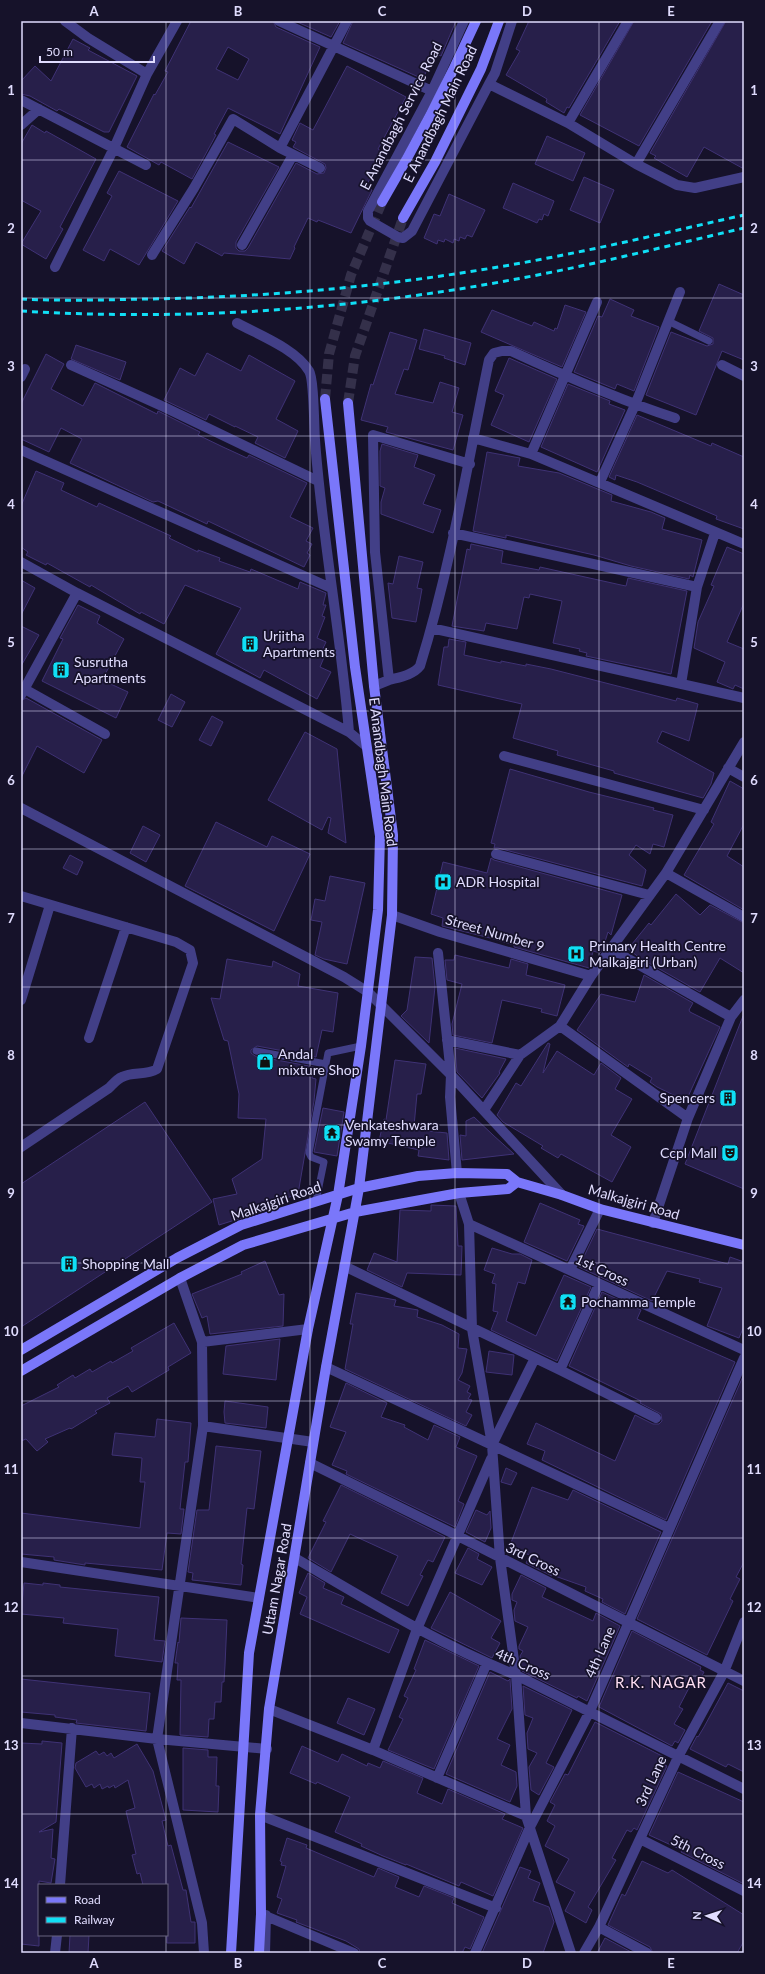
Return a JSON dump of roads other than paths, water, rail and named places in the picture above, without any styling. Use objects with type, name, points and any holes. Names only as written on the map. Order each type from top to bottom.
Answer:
[{"type":"street","points":[[67,21],[147,74]]},
{"type":"street","points":[[55,267],[114,148],[147,74],[177,21]]},
{"type":"street","points":[[279,21],[432,91]]},
{"type":"street","points":[[280,148],[348,21]]},
{"type":"street","name":"E Anandbagh Service Road","points":[[377,202],[432,91],[464,21]]},
{"type":"street","name":"E Anandbagh Main Road","points":[[377,202],[413,150],[457,64],[476,21]]},
{"type":"street","name":"E Anandbagh Main Road","points":[[402,218],[435,162],[481,69],[499,21]]},
{"type":"street","points":[[377,202],[367,214],[370,221],[402,238],[412,231],[495,73],[512,21]]},
{"type":"street","points":[[568,123],[628,21]]},
{"type":"street","points":[[636,164],[720,21]]},
{"type":"street","points":[[489,84],[568,123],[665,181],[695,188],[744,177]]},
{"type":"street","points":[[21,100],[146,165]]},
{"type":"street","points":[[21,125],[39,109]]},
{"type":"street","points":[[152,255],[194,188],[233,118],[280,148],[320,168]]},
{"type":"street","points":[[242,245],[293,155]]},
{"type":"street","points":[[600,482],[635,405],[680,292]]},
{"type":"street","points":[[531,454],[597,302]]},
{"type":"street","points":[[237,323],[298,357],[310,372],[318,481],[331,588],[344,672],[348,732]]},
{"type":"street","points":[[374,686],[416,671],[420,666],[431,628],[470,464],[473,438],[489,360],[494,353],[511,351],[635,405],[675,418]]},
{"type":"street","points":[[71,365],[164,407],[318,481]]},
{"type":"street","points":[[722,365],[744,376]]},
{"type":"street","name":"E Anandbagh Main Road","points":[[325,399],[355,667],[380,836],[378,910],[368,992],[361,1046],[333,1220]]},
{"type":"street","name":"E Anandbagh Main Road","points":[[348,403],[374,686],[393,835],[392,915],[382,1007],[355,1212]]},
{"type":"street","points":[[389,680],[375,552],[373,435],[470,464]]},
{"type":"street","points":[[473,438],[531,454],[744,544]]},
{"type":"street","points":[[21,450],[331,588]]},
{"type":"street","points":[[453,533],[697,588]]},
{"type":"street","points":[[681,684],[697,588],[715,533]]},
{"type":"street","points":[[21,562],[77,593],[348,732],[366,746]]},
{"type":"street","points":[[77,593],[22,690],[106,734]]},
{"type":"street","points":[[431,628],[744,698]]},
{"type":"street","points":[[484,1110],[520,1055],[560,1026],[591,976],[666,873],[744,742]]},
{"type":"street","points":[[504,756],[704,810]]},
{"type":"street","points":[[728,768],[744,776]]},
{"type":"street","points":[[21,808],[368,992],[451,1075],[562,1195]]},
{"type":"street","points":[[496,854],[649,895]]},
{"type":"street","points":[[666,873],[744,917]]},
{"type":"street","points":[[21,896],[182,945],[190,950],[193,956],[193,963],[156,1069],[150,1073],[130,1074],[120,1077],[110,1088],[21,1147]]},
{"type":"street","points":[[21,1000],[50,904]]},
{"type":"street","name":"Street Number 9","points":[[392,915],[440,932],[591,976]]},
{"type":"street","points":[[89,1038],[126,927]]},
{"type":"street","points":[[611,949],[731,1017]]},
{"type":"street","points":[[438,953],[451,1075],[450,1097],[457,1173]]},
{"type":"street","points":[[653,1223],[688,1118],[731,1017],[744,1000]]},
{"type":"street","points":[[560,1026],[688,1118]]},
{"type":"street","points":[[447,1040],[520,1055]]},
{"type":"street","name":"Malkajgiri Road","points":[[21,1350],[177,1258],[241,1225],[359,1188],[418,1176],[457,1173],[507,1174],[517,1182],[562,1195],[600,1209],[744,1245]]},
{"type":"street","points":[[21,1371],[180,1278],[243,1245],[333,1220],[355,1212],[459,1193],[508,1189],[517,1182]]},
{"type":"street","points":[[459,1193],[469,1224],[472,1329],[492,1446],[491,1458],[500,1558],[516,1675],[526,1816],[571,1953]]},
{"type":"street","points":[[570,1270],[600,1209]]},
{"type":"street","name":"Uttam Nagar Road","points":[[259,1953],[264,1914],[260,1815],[270,1709],[313,1442],[355,1212]]},
{"type":"street","name":"Uttam Nagar Road","points":[[232,1953],[249,1653],[308,1329],[333,1220]]},
{"type":"street","name":"1st Cross","points":[[469,1224],[744,1350]]},
{"type":"street","points":[[344,1266],[656,1418]]},
{"type":"street","points":[[180,1278],[202,1342],[203,1426],[157,1739],[202,1923],[204,1953]]},
{"type":"street","points":[[560,1370],[599,1284]]},
{"type":"street","points":[[202,1342],[308,1329]]},
{"type":"street","points":[[492,1446],[535,1358]]},
{"type":"street","name":"4th Lane","points":[[475,1953],[496,1908],[530,1827],[590,1711],[744,1358]]},
{"type":"street","points":[[326,1367],[669,1528]]},
{"type":"street","points":[[203,1426],[313,1442]]},
{"type":"street","points":[[373,1750],[417,1629],[491,1458]]},
{"type":"street","name":"3rd Cross","points":[[310,1463],[744,1681]]},
{"type":"street","name":"4th Cross","points":[[295,1558],[417,1629],[590,1711],[744,1789]]},
{"type":"street","points":[[21,1562],[259,1598]]},
{"type":"street","name":"3rd Lane","points":[[584,1953],[599,1927],[679,1755],[724,1672],[744,1622]]},
{"type":"street","points":[[437,1778],[487,1663]]},
{"type":"street","points":[[270,1709],[373,1750],[526,1816]]},
{"type":"street","points":[[21,1723],[157,1739],[267,1749]]},
{"type":"street","points":[[60,1884],[72,1728]]},
{"type":"street","points":[[260,1815],[496,1908]]},
{"type":"street","name":"5th Cross","points":[[640,1839],[744,1891]]},
{"type":"street","points":[[265,1953],[264,1914],[354,1953]]},
{"type":"street","points":[[599,1927],[647,1953]]},
{"type":"street","points":[[55,1953],[57,1936]]},
{"type":"lane","points":[[668,321],[709,341]]},
{"type":"lane","points":[[316,1201],[324,1162],[310,1157],[309,1153],[328,1053],[361,1046]]},
{"type":"lane","points":[[256,1051],[326,1064]]},
{"type":"tunnel","points":[[325,399],[329,354],[351,275],[382,202]]},
{"type":"tunnel","points":[[348,403],[355,356],[403,218]]},
{"type":"railway","points":[[21,299],[83,300],[201,298],[366,286],[529,262],[744,215]]},
{"type":"railway","points":[[21,311],[144,315],[267,310],[328,306],[389,299],[511,280],[628,256],[744,228]]},
{"type":"place","name":"Urjitha Apartments","points":[[250,644]]},
{"type":"place","name":"Susrutha Apartments","points":[[61,670]]},
{"type":"place","name":"ADR Hospital","points":[[443,882]]},
{"type":"place","name":"Primary Health Centre Malkajgiri (Urban)","points":[[576,954]]},
{"type":"place","name":"Andal mixture Shop","points":[[265,1062]]},
{"type":"place","name":"Spencers","points":[[728,1098]]},
{"type":"place","name":"Venkateshwara Swamy Temple","points":[[332,1133]]},
{"type":"place","name":"Ccpl Mall","points":[[730,1153]]},
{"type":"place","name":"Shopping Mall","points":[[69,1264]]},
{"type":"place","name":"Pochamma Temple","points":[[568,1302]]},
{"type":"district","name":"R.K. NAGAR","points":[[661,1683]]}]
